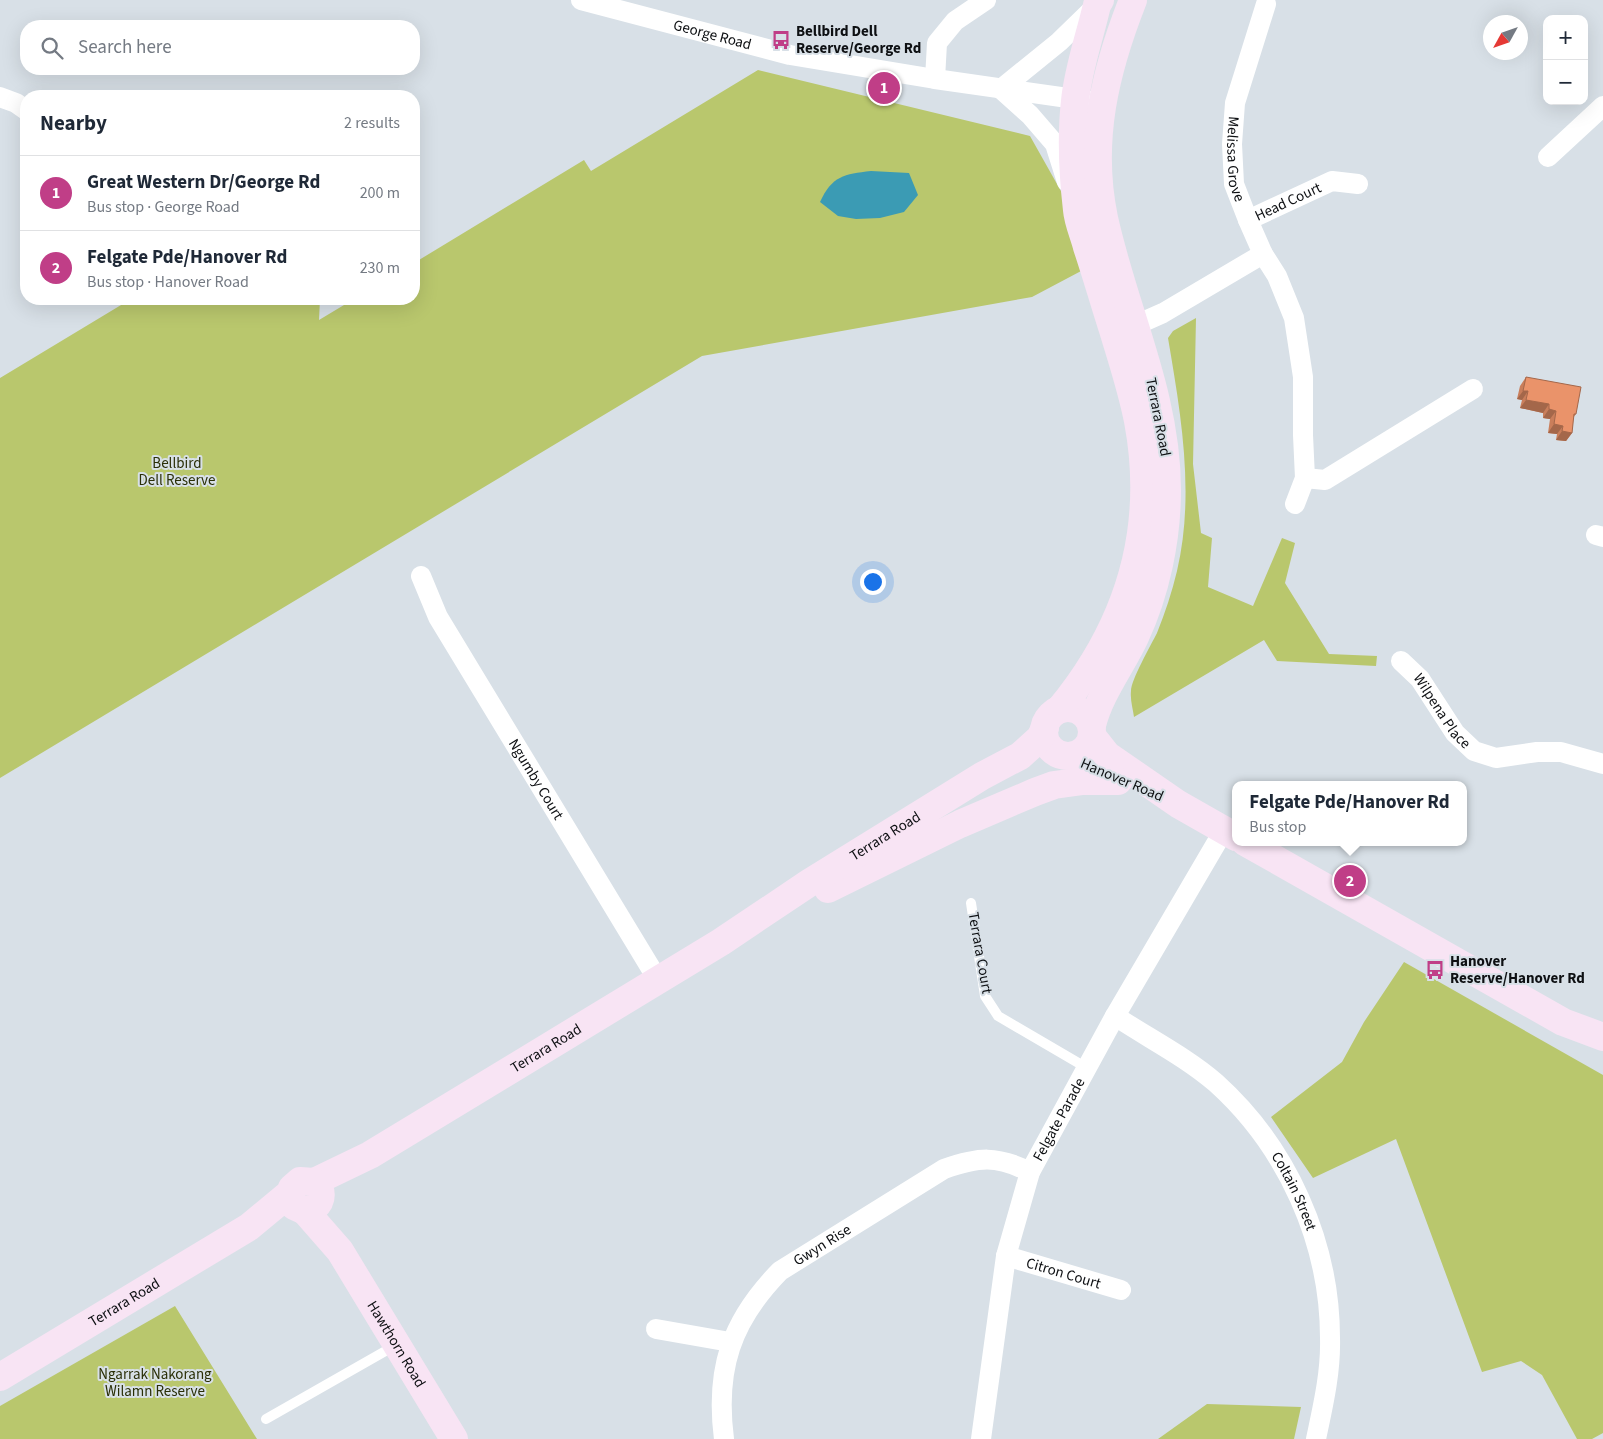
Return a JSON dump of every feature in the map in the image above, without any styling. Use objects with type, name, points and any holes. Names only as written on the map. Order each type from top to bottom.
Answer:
[{"type":"main road","name":"Terrara Road","points":[[1092,731],[1095,710],[1135,636],[1156,580],[1165,524],[1167,460],[1163,426],[1077,212],[1074,148],[1088,101],[1114,48],[1132,0]]},
{"type":"main road","name":"Terrara Road","points":[[0,1377],[249,1226],[309,1199],[370,1155],[721,942],[876,841],[982,776],[1020,756],[1040,738],[1052,719],[1078,687],[1112,628],[1132,580],[1140,550],[1145,495],[1143,456],[1131,390],[1124,327],[1104,217],[1088,101],[1099,2]]},
{"type":"main road","points":[[1076,709],[1084,713],[1092,731],[1084,750],[1062,755],[1047,743],[1052,719],[1076,709]]},
{"type":"main road","name":"Hanover Road","points":[[1092,731],[1107,755],[1178,804],[1232,834]]},
{"type":"main road","name":"Terrara Road","points":[[960,824],[1030,771],[1062,755]]},
{"type":"main road","name":"Hanover Road","points":[[1062,755],[1118,781],[1178,804]]},
{"type":"main road","name":"Terrara Road","points":[[721,942],[960,824],[1054,785],[1084,781],[1118,781]]},
{"type":"main road","name":"Hanover Road","points":[[1253,846],[1563,1022],[1603,1036]]},
{"type":"main road","name":"Hanover Road","points":[[1563,1022],[1575,1033],[1603,1048]]},
{"type":"main road","name":"Hawthorn Road","points":[[309,1199],[454,1439]]},
{"type":"street","name":"George Road","points":[[581,0],[790,55],[935,80],[1088,101]]},
{"type":"street","points":[[935,80],[937,43],[955,21],[986,0]]},
{"type":"street","points":[[1001,90],[1059,42],[1099,2]]},
{"type":"street","name":"Melissa Grove","points":[[1266,4],[1235,103],[1232,144],[1234,184],[1263,254],[1277,276],[1294,318],[1303,377],[1302,435],[1306,478],[1295,504]]},
{"type":"street","name":"Terrara Road","points":[[1001,90],[1030,114],[1055,144],[1077,212]]},
{"type":"street","points":[[0,97],[20,106]]},
{"type":"street","points":[[1548,157],[1603,106]]},
{"type":"street","name":"Head Court","points":[[1248,220],[1332,181],[1358,184]]},
{"type":"street","points":[[1124,327],[1164,312],[1263,254]]},
{"type":"street","points":[[1306,478],[1324,480],[1473,389]]},
{"type":"street","name":"Ngumby Court","points":[[421,576],[438,618],[658,980]]},
{"type":"street","name":"Wilpena Place","points":[[1401,661],[1420,679],[1455,733],[1474,751],[1496,758],[1537,752],[1561,752],[1603,764]]},
{"type":"street","name":"Felgate Parade","points":[[981,1439],[1006,1256],[1030,1172],[1115,1016],[1232,840]]},
{"type":"street","name":"Coltain Street","points":[[1115,1016],[1215,1082],[1242,1109],[1262,1134],[1296,1189],[1320,1257],[1327,1290],[1330,1338],[1328,1368],[1316,1439]]},
{"type":"street","name":"Gwyn Rise","points":[[724,1439],[722,1403],[730,1342],[759,1292],[780,1271],[944,1169],[971,1160],[991,1158],[1015,1164],[1030,1172]]},
{"type":"street","name":"Citron Court","points":[[1006,1256],[1122,1290]]},
{"type":"street","points":[[656,1329],[730,1342]]},
{"type":"lane","name":"Terrara Court","points":[[971,903],[985,996],[998,1016],[1087,1068]]},
{"type":"lane","points":[[266,1420],[397,1344]]},
{"type":"green space","name":"Bellbird Dell Reserve","points":[[758,70],[1030,136],[1066,200],[1083,270],[1032,297],[702,356],[0,778],[0,378],[121,305],[320,305],[319,320],[344,305],[420,305],[420,259],[584,160],[591,171]]},
{"type":"green space","points":[[1196,318],[1193,464],[1201,533],[1212,538],[1208,587],[1253,606],[1282,538],[1295,543],[1285,583],[1329,654],[1377,656],[1376,666],[1277,661],[1264,640],[1134,717],[1131,698],[1132,686],[1157,633],[1171,595],[1182,542],[1185,513],[1184,454],[1168,338],[1173,331]]},
{"type":"green space","points":[[1404,962],[1603,1075],[1603,1433],[1592,1439],[1577,1439],[1542,1375],[1521,1361],[1482,1372],[1396,1139],[1313,1178],[1271,1117],[1342,1062],[1364,1022]]},
{"type":"green space","name":"Ngarrak Nakorang Wilamn Reserve","points":[[175,1306],[257,1439],[0,1439],[0,1406]]},
{"type":"green space","points":[[1207,1404],[1301,1407],[1294,1439],[1158,1439]]},
{"type":"water","points":[[871,171],[909,173],[918,195],[904,212],[880,218],[856,219],[838,216],[820,202],[829,187],[840,178],[853,173]]},
{"type":"building","points":[[1526,377],[1581,387],[1576,414],[1574,414],[1572,433],[1562,431],[1563,426],[1554,424],[1556,411],[1549,409],[1549,404],[1526,400],[1528,391],[1523,391]]},
{"type":"place","name":"Bellbird Dell Reserve/George Rd","points":[[781,40]]},
{"type":"place","name":"Great Western Dr/George Rd","points":[[884,88]]},
{"type":"place","name":"Felgate Pde/Hanover Rd","points":[[1350,881]]},
{"type":"place","name":"Hanover Reserve/Hanover Rd","points":[[1435,970]]}]
